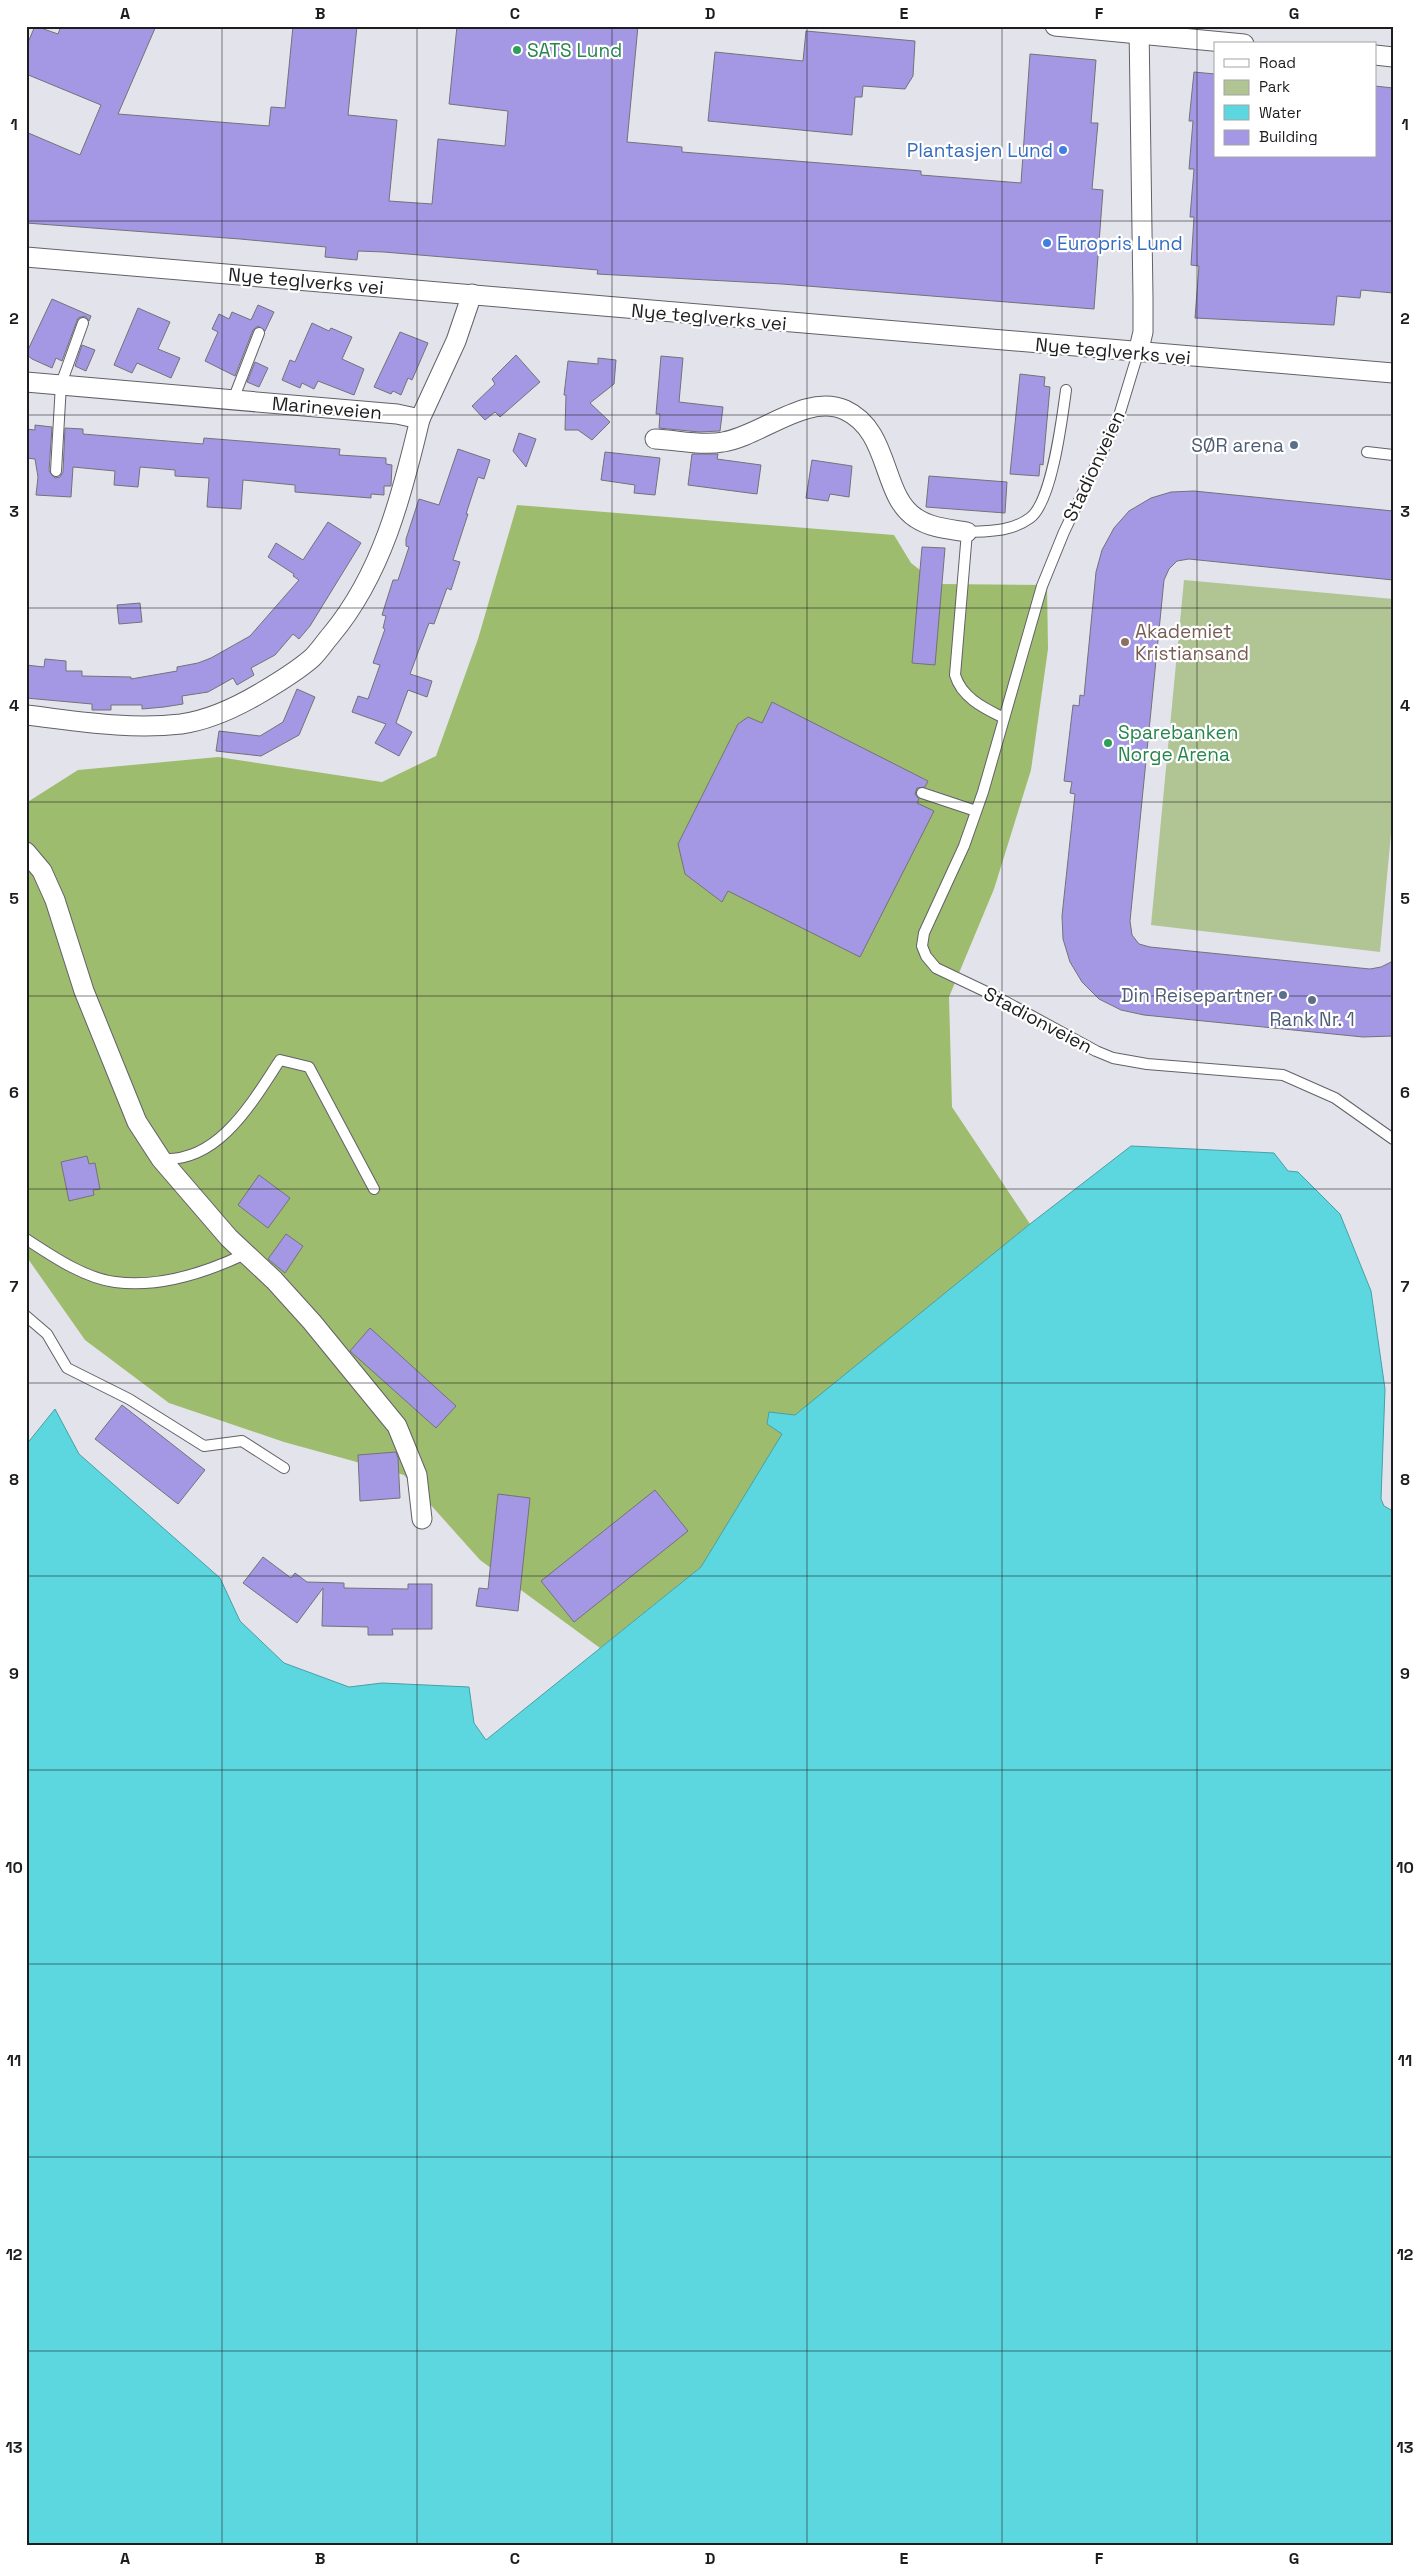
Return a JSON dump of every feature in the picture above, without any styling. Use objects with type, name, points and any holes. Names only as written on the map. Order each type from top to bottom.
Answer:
[{"type":"street","points":[[1055,26],[1139,30],[1229,42]]},
{"type":"street","name":"Stadionveien","points":[[1138,353],[1142,332],[1143,298],[1139,30]]},
{"type":"street","points":[[1376,56],[1393,57]]},
{"type":"street","name":"Nye teglverks vei","points":[[26,257],[1393,374]]},
{"type":"street","points":[[26,715],[80,723],[144,727],[183,724],[219,714],[250,699],[312,658],[339,625],[359,596],[375,564],[402,493],[420,420],[456,341],[472,294]]},
{"type":"street","name":"Marineveien","points":[[26,382],[397,414],[420,420]]},
{"type":"street","name":"Stadionveien","points":[[655,439],[711,443],[725,442],[802,410],[828,405],[846,411],[866,427],[886,463],[900,502],[915,518],[934,527],[967,532]]},
{"type":"street","points":[[26,852],[42,870],[55,900],[84,991],[136,1122],[161,1159],[245,1254],[274,1280],[312,1322],[396,1426],[417,1475],[422,1519]]},
{"type":"lane","points":[[56,471],[61,384],[83,323]]},
{"type":"lane","points":[[232,400],[258,333]]},
{"type":"lane","name":"Stadionveien","points":[[1138,353],[1115,428],[1064,532],[1042,586],[976,812],[964,846],[924,933],[922,946],[926,956],[936,968],[1112,1058],[1156,1065],[1283,1076],[1335,1098],[1393,1139]]},
{"type":"lane","name":"Stadionveien","points":[[967,532],[1007,529],[1023,522],[1036,512],[1046,492],[1066,390]]},
{"type":"lane","points":[[1367,452],[1393,455]]},
{"type":"lane","points":[[967,532],[955,675],[957,682],[973,701],[1004,718]]},
{"type":"lane","points":[[922,792],[976,812]]},
{"type":"lane","points":[[161,1159],[182,1157],[197,1151],[230,1131],[241,1118],[280,1060],[309,1066],[374,1189]]},
{"type":"lane","points":[[26,1239],[72,1267],[115,1282],[152,1281],[178,1277],[220,1266],[245,1254]]},
{"type":"lane","points":[[26,1316],[47,1334],[66,1368],[129,1399],[204,1446],[242,1442],[284,1468]]},
{"type":"green space","points":[[517,505],[894,535],[911,563],[938,584],[1047,585],[1048,649],[1031,770],[994,889],[949,997],[952,1107],[1030,1224],[795,1416],[701,1567],[600,1648],[480,1560],[404,1475],[284,1442],[169,1403],[85,1340],[26,1256],[26,803],[78,770],[218,757],[382,782],[436,756],[478,639]]},
{"type":"green space","points":[[1184,580],[1393,599],[1393,812],[1380,952],[1151,925]]},
{"type":"water","points":[[1131,1146],[1274,1153],[1288,1171],[1298,1172],[1340,1214],[1371,1291],[1385,1389],[1381,1499],[1384,1506],[1393,1511],[1393,2546],[26,2546],[26,1445],[55,1409],[79,1454],[220,1578],[240,1621],[284,1663],[349,1687],[382,1683],[469,1687],[474,1723],[486,1740],[701,1567],[782,1434],[767,1424],[769,1412],[795,1415],[1030,1224]]},
{"type":"building","points":[[35,26],[58,34],[61,26],[156,26],[118,114],[269,126],[271,107],[285,108],[293,26],[357,26],[348,115],[397,120],[389,201],[432,204],[438,139],[505,146],[508,111],[449,104],[457,26],[638,26],[627,142],[682,147],[682,152],[921,171],[921,175],[1021,183],[1030,54],[1096,60],[1091,123],[1098,123],[1092,189],[1103,190],[1094,309],[782,284],[597,274],[598,270],[384,252],[358,251],[357,260],[325,257],[326,247],[26,223],[26,132],[80,155],[101,105],[26,74],[26,47]]},
{"type":"building","points":[[806,31],[915,41],[913,76],[905,89],[863,86],[862,97],[855,97],[852,135],[708,121],[715,52],[803,61]]},
{"type":"building","points":[[1194,72],[1214,74],[1214,158],[1376,158],[1376,86],[1393,88],[1393,293],[1361,290],[1360,298],[1337,296],[1334,325],[1195,318],[1199,266],[1191,265],[1194,217],[1190,217],[1194,169],[1189,169],[1193,121],[1189,121]]},
{"type":"building","points":[[52,299],[91,316],[89,321],[85,316],[78,318],[62,361],[56,358],[52,368],[32,359],[26,354]]},
{"type":"building","points":[[258,305],[274,312],[265,331],[258,326],[253,330],[235,376],[205,361],[218,332],[212,329],[219,314],[229,319],[232,312],[251,320]]},
{"type":"building","points":[[138,308],[170,322],[158,349],[180,358],[171,378],[137,363],[132,373],[114,365]]},
{"type":"building","points":[[312,323],[329,331],[331,328],[352,337],[342,359],[364,369],[354,395],[318,381],[314,389],[302,383],[300,388],[282,380],[290,360],[295,362]]},
{"type":"building","points":[[400,332],[428,343],[412,380],[408,378],[401,395],[393,391],[391,394],[374,387]]},
{"type":"building","points":[[82,345],[95,350],[86,371],[75,366]]},
{"type":"building","points":[[516,355],[540,382],[500,417],[495,412],[485,420],[472,406],[495,384],[492,379]]},
{"type":"building","points":[[661,356],[683,358],[679,402],[723,407],[720,431],[699,432],[659,428],[660,414],[656,414]]},
{"type":"building","points":[[598,358],[616,360],[614,384],[590,403],[610,422],[592,440],[578,430],[565,430],[566,395],[564,395],[568,361],[598,364]]},
{"type":"building","points":[[255,362],[268,368],[259,387],[247,382]]},
{"type":"building","points":[[1020,374],[1045,377],[1044,386],[1050,387],[1043,465],[1040,464],[1039,476],[1010,474]]},
{"type":"building","points":[[35,425],[52,427],[49,471],[55,478],[60,477],[63,472],[65,428],[83,429],[83,434],[203,444],[204,438],[340,449],[339,455],[386,458],[386,464],[392,465],[391,486],[384,486],[384,495],[371,494],[371,498],[295,492],[295,485],[243,480],[241,509],[207,507],[209,478],[175,476],[175,470],[140,467],[138,487],[114,485],[115,471],[73,467],[71,497],[36,495],[38,477],[35,459],[26,458],[26,429],[35,430]]},
{"type":"building","points":[[519,433],[536,439],[526,467],[513,451]]},
{"type":"building","points":[[458,449],[490,460],[484,479],[478,477],[466,514],[468,514],[453,560],[460,562],[451,590],[447,588],[434,624],[429,623],[410,674],[432,681],[427,697],[408,690],[396,723],[412,732],[399,756],[375,743],[386,724],[352,712],[358,696],[368,699],[380,665],[373,663],[385,629],[383,628],[386,616],[382,615],[393,580],[398,580],[409,547],[406,546],[406,539],[419,499],[439,505]]},
{"type":"building","points":[[605,452],[660,458],[655,495],[634,493],[635,485],[601,480]]},
{"type":"building","points":[[692,454],[718,454],[717,459],[761,465],[757,494],[688,485]]},
{"type":"building","points":[[812,460],[852,466],[849,497],[830,494],[828,501],[806,498]]},
{"type":"building","points":[[929,476],[1007,482],[1005,513],[926,507]]},
{"type":"building","name":"Sparebanken Norge Arena","points":[[1194,491],[1393,511],[1393,580],[1189,559],[1177,561],[1169,569],[1164,580],[1130,921],[1132,935],[1139,944],[1150,947],[1370,969],[1381,967],[1393,961],[1393,1036],[1363,1037],[1144,1015],[1121,1010],[1099,999],[1082,982],[1070,962],[1063,939],[1062,916],[1075,794],[1070,793],[1072,782],[1064,781],[1073,705],[1079,706],[1080,695],[1084,696],[1096,572],[1102,550],[1114,528],[1129,511],[1151,498],[1171,492]]},
{"type":"building","points":[[328,522],[361,543],[310,626],[299,639],[293,634],[275,655],[251,668],[254,675],[237,685],[233,678],[208,692],[182,696],[183,704],[142,709],[142,705],[111,705],[111,710],[92,710],[92,704],[26,698],[26,665],[44,667],[45,659],[66,661],[66,671],[82,671],[82,676],[131,677],[131,679],[177,671],[177,667],[198,663],[211,658],[250,636],[299,580],[293,576],[294,574],[268,557],[276,543],[303,560]]},
{"type":"building","points":[[922,547],[945,548],[935,665],[912,663]]},
{"type":"building","points":[[140,603],[142,622],[119,624],[117,605]]},
{"type":"building","points":[[297,689],[315,697],[299,735],[261,756],[216,751],[219,731],[260,736],[283,722]]},
{"type":"building","points":[[772,702],[928,781],[925,787],[917,788],[915,794],[919,799],[917,803],[934,811],[860,957],[728,891],[722,902],[685,874],[678,844],[738,724],[748,717],[762,723]]},
{"type":"building","points":[[87,1156],[89,1164],[95,1163],[100,1189],[93,1190],[94,1195],[69,1201],[61,1162]]},
{"type":"building","points":[[259,1175],[290,1198],[268,1228],[238,1205]]},
{"type":"building","points":[[286,1234],[303,1246],[285,1273],[268,1259]]},
{"type":"building","points":[[370,1328],[456,1406],[436,1428],[350,1351]]},
{"type":"building","points":[[122,1405],[205,1470],[178,1504],[95,1439]]},
{"type":"building","points":[[396,1452],[400,1498],[360,1501],[358,1455]]},
{"type":"building","points":[[655,1490],[688,1531],[574,1622],[541,1581]]},
{"type":"building","points":[[498,1494],[530,1498],[518,1611],[476,1606],[479,1588],[488,1589]]},
{"type":"building","points":[[263,1557],[291,1578],[295,1573],[307,1582],[344,1583],[344,1588],[408,1589],[408,1584],[432,1584],[432,1629],[392,1629],[393,1635],[368,1635],[368,1627],[322,1626],[323,1588],[297,1623],[243,1583]]},
{"type":"place","name":"SATS Lund","points":[[517,50]]},
{"type":"place","name":"Plantasjen Lund","points":[[1063,150]]},
{"type":"place","name":"Europris Lund","points":[[1047,243]]},
{"type":"place","name":"SØR arena","points":[[1294,445]]},
{"type":"place","name":"Akademiet Kristiansand","points":[[1125,642]]},
{"type":"place","name":"Sparebanken Norge Arena","points":[[1108,743]]},
{"type":"place","name":"Din Reisepartner","points":[[1283,995]]},
{"type":"place","name":"Rank Nr. 1","points":[[1312,1000]]}]
